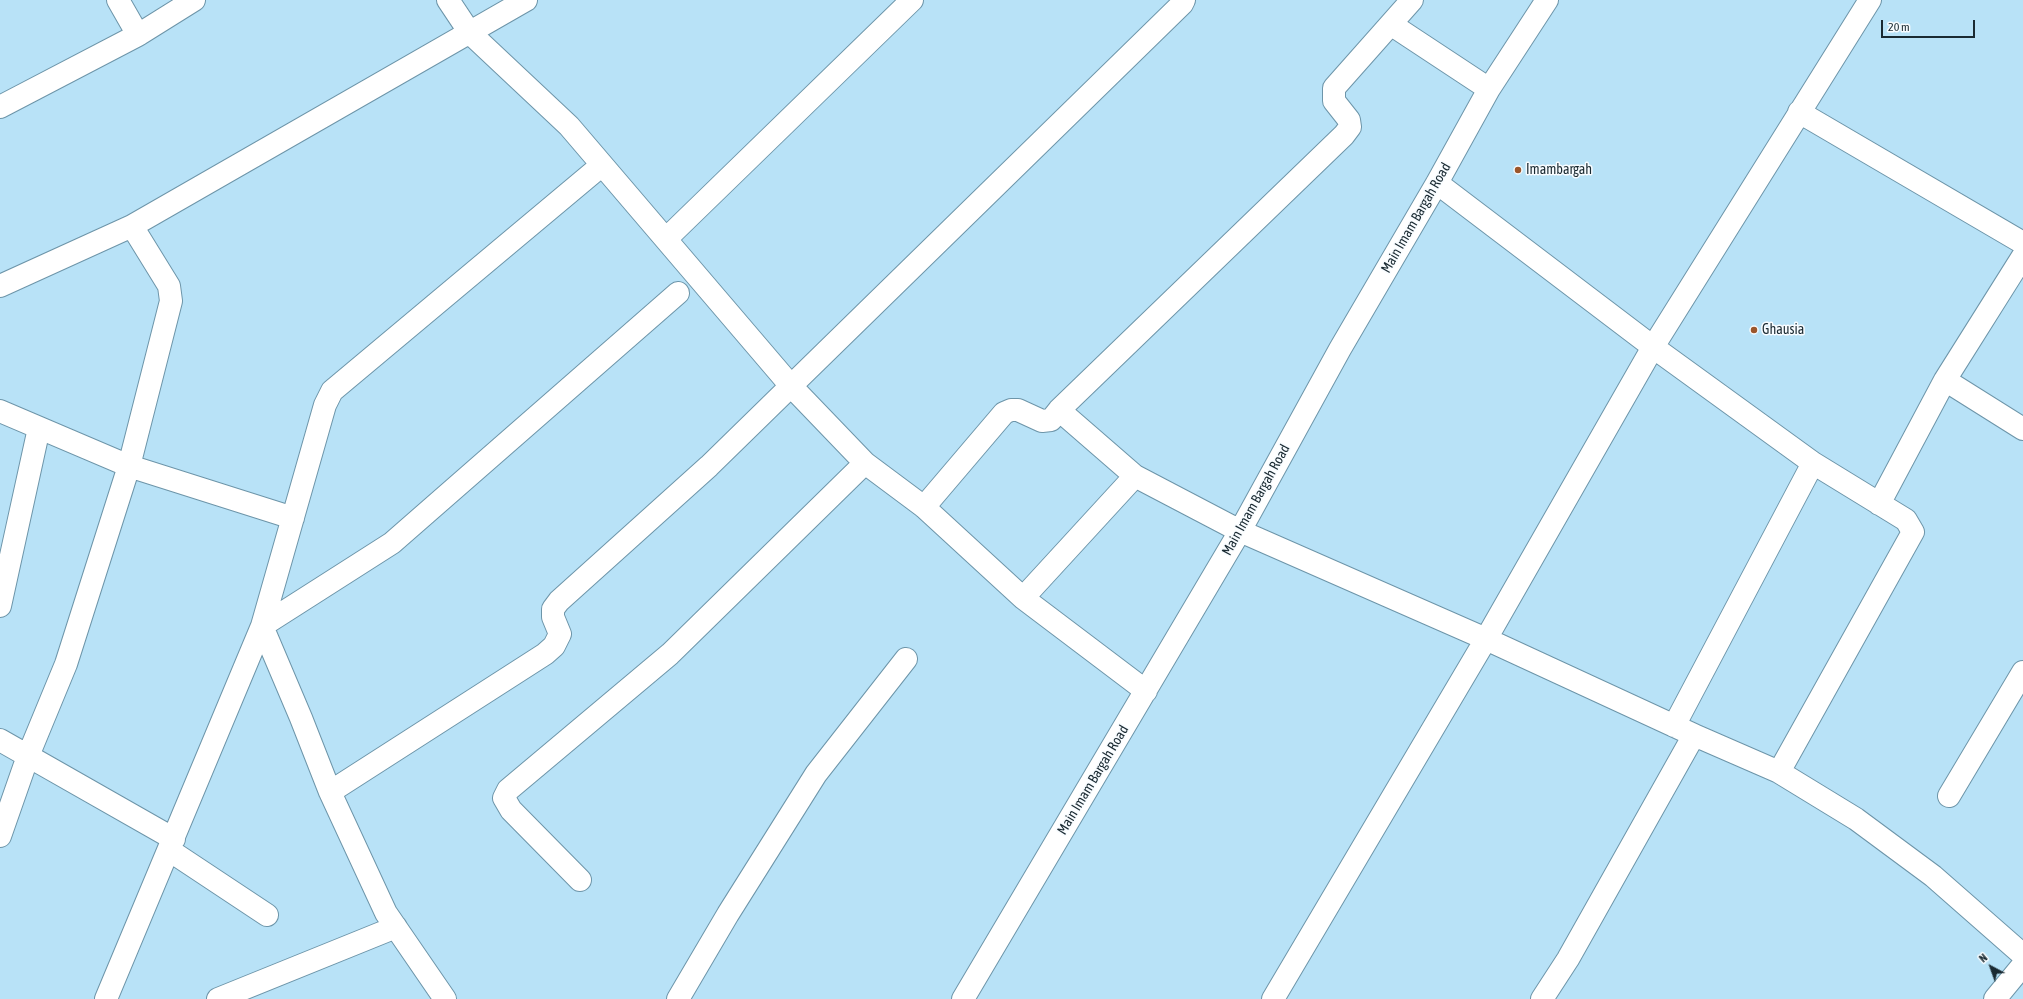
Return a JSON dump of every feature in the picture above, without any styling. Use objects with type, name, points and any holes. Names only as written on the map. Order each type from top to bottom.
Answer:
[{"type":"street","points":[[118,0],[138,35]]},
{"type":"street","points":[[0,107],[138,35],[194,0]]},
{"type":"street","points":[[448,0],[470,33],[569,126],[791,386],[865,462],[924,507],[1023,598],[1146,691]]},
{"type":"street","points":[[0,286],[132,226],[526,0]]},
{"type":"street","points":[[666,239],[912,0]]},
{"type":"street","points":[[330,792],[545,654],[554,646],[560,634],[553,617],[553,609],[559,601],[709,466],[1171,15],[1184,0]]},
{"type":"street","points":[[924,507],[1004,413],[1012,410],[1018,410],[1047,422],[1051,420],[1059,410],[1344,135],[1350,127],[1349,120],[1334,101],[1334,88],[1392,25],[1412,0]]},
{"type":"street","name":"Main Imam Bargah Road","points":[[963,999],[1240,531],[1340,350],[1437,183],[1489,89],[1547,0]]},
{"type":"street","points":[[1273,999],[1486,639],[1652,347],[1870,0]]},
{"type":"street","points":[[1392,25],[1489,89]]},
{"type":"street","points":[[1799,112],[2023,243]]},
{"type":"street","points":[[106,999],[262,626],[326,406],[332,391],[602,165]]},
{"type":"street","points":[[1437,183],[1652,347],[1813,463],[1906,520],[1913,532],[1779,772]]},
{"type":"street","points":[[0,836],[28,756],[66,664],[129,466],[171,302],[169,286],[132,226]]},
{"type":"street","points":[[1879,504],[1945,380],[2023,256]]},
{"type":"street","points":[[262,626],[392,543],[678,293]]},
{"type":"street","points":[[1945,380],[2023,429]]},
{"type":"street","points":[[1059,410],[1135,476],[1240,531],[1486,639],[1674,726],[1779,772],[1863,824],[1933,876],[2023,955]]},
{"type":"street","points":[[0,411],[129,466],[293,518]]},
{"type":"street","points":[[0,606],[39,428]]},
{"type":"street","points":[[580,880],[511,810],[504,798],[508,790],[670,654],[865,462]]},
{"type":"street","points":[[1674,726],[1813,463]]},
{"type":"street","points":[[1023,598],[1135,476]]},
{"type":"street","points":[[262,626],[301,718],[330,792],[386,912],[445,999]]},
{"type":"street","points":[[678,999],[728,914],[816,774],[906,659]]},
{"type":"street","points":[[1949,796],[2021,678]]},
{"type":"street","points":[[1542,999],[1568,959],[1694,735]]},
{"type":"street","points":[[0,740],[171,844],[267,915]]},
{"type":"street","points":[[218,999],[396,927]]},
{"type":"street","points":[[1994,999],[2023,965]]},
{"type":"place","name":"Imambargah","points":[[1518,170]]},
{"type":"place","name":"Ghausia","points":[[1754,330]]}]
